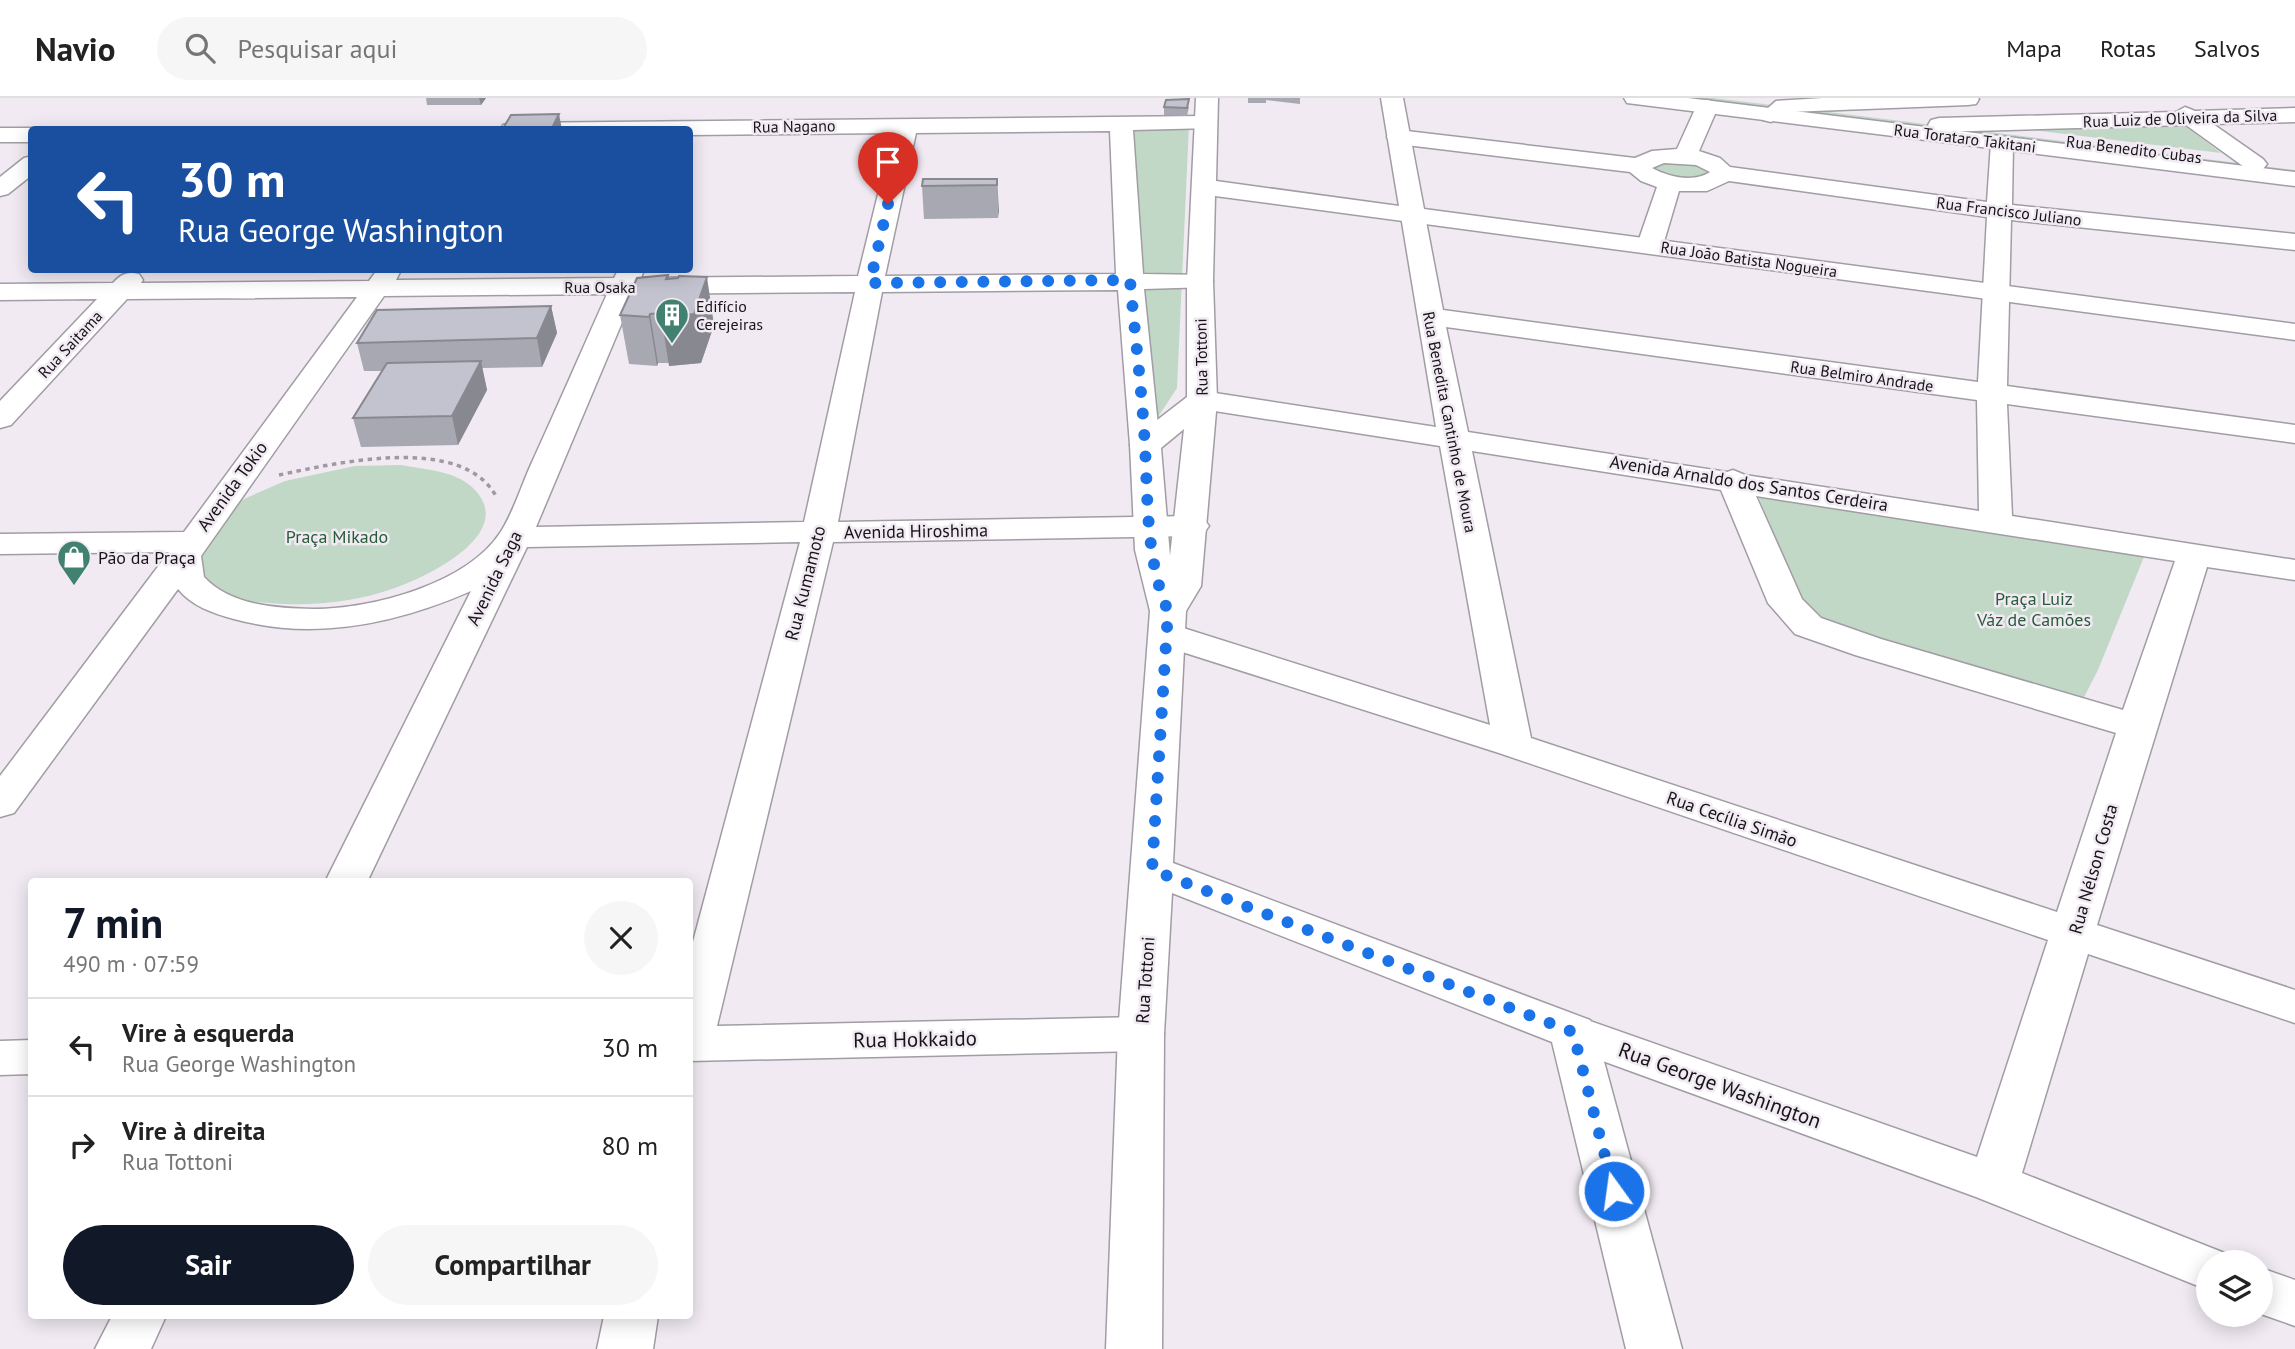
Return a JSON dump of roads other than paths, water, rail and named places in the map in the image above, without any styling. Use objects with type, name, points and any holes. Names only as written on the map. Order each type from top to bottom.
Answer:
[{"type":"street","name":"Rua Tottoni","points":[[1134,1349],[1141,1034],[1168,623],[1184,586],[1192,526],[1202,400],[1200,281],[1207,98]]},
{"type":"street","name":"Rua Benedita Cantinho de Moura","points":[[1392,98],[1430,317],[1513,745]]},
{"type":"street","name":"Rua Torataro Takitani","points":[[1635,98],[1778,106],[2001,133],[2295,179]]},
{"type":"street","points":[[1778,106],[1967,98],[2001,133],[1992,393],[1996,522]]},
{"type":"street","points":[[2164,98],[2255,164]]},
{"type":"street","points":[[1685,156],[1714,103]]},
{"type":"street","name":"Rua Benedito Cubas","points":[[1778,106],[2295,169]]},
{"type":"street","name":"Rua Luiz de Oliveira da Silva","points":[[1939,125],[2001,133],[2190,118],[2295,115]]},
{"type":"street","name":"Rua Nagano","points":[[502,119],[581,126]]},
{"type":"street","name":"Rua Nagano","points":[[694,136],[906,125],[1204,123]]},
{"type":"street","name":"Rua Tottoni","points":[[1121,124],[1149,527],[1157,586],[1168,623]]},
{"type":"street","name":"Rua Kumamoto","points":[[693,1029],[819,532],[870,283],[906,125]]},
{"type":"street","points":[[0,135],[28,135]]},
{"type":"street","points":[[1398,137],[1639,166],[1652,158],[1685,156],[1714,163],[1723,173],[1720,179],[1711,182],[1671,183],[1649,177],[1639,166]]},
{"type":"street","points":[[0,189],[28,166]]},
{"type":"street","name":"Rua Francisco Juliano","points":[[1723,173],[1999,211],[2295,242]]},
{"type":"street","points":[[1650,245],[1671,183]]},
{"type":"street","name":"Rua João Batista Nogueira","points":[[1203,187],[2295,332]]},
{"type":"street","name":"Rua Saitama","points":[[0,419],[137,273]]},
{"type":"street","name":"Rua Osaka","points":[[0,292],[383,279],[870,283],[1200,281]]},
{"type":"street","name":"Avenida Tokio","points":[[0,804],[383,279]]},
{"type":"street","name":"Avenida Saga","points":[[348,878],[515,537],[627,279]]},
{"type":"street","name":"Rua Belmiro Andrade","points":[[1430,317],[2295,434]]},
{"type":"street","points":[[1145,445],[1202,400]]},
{"type":"street","name":"Avenida Arnaldo dos Santos Cerdeira","points":[[1202,400],[1733,480],[2295,570]]},
{"type":"street","points":[[1733,480],[1786,603],[1808,626],[1868,647],[2135,726]]},
{"type":"street","name":"Avenida Hiroshima","points":[[515,537],[1192,526]]},
{"type":"street","points":[[0,544],[188,549],[186,576],[208,600],[251,615],[293,620],[355,615],[417,601],[471,578],[515,537]]},
{"type":"street","name":"Rua Nélson Costa","points":[[1994,1183],[2074,934],[2135,726],[2194,555]]},
{"type":"street","name":"Rua Cecília Simão","points":[[1168,623],[1513,745],[2295,1007]]},
{"type":"street","name":"Rua George Washington","points":[[1152,870],[1573,1032],[1994,1183],[2196,1264]]},
{"type":"street","points":[[1573,1032],[1654,1349]]},
{"type":"street","name":"Rua Hokkaido","points":[[693,1041],[1141,1034]]},
{"type":"street","points":[[0,1058],[28,1057]]},
{"type":"street","points":[[2273,1295],[2295,1304]]},
{"type":"street","points":[[123,1349],[138,1319]]},
{"type":"street","points":[[625,1349],[630,1319]]},
{"type":"place","name":"Edifício Cerejeiras","points":[[672,345]]},
{"type":"place","name":"Pão da Praça","points":[[74,587]]},
{"type":"park label","name":"Praça Mikado","points":[[337,536]]},
{"type":"park label","name":"Praça Luiz Váz de Camões","points":[[2034,608]]}]
